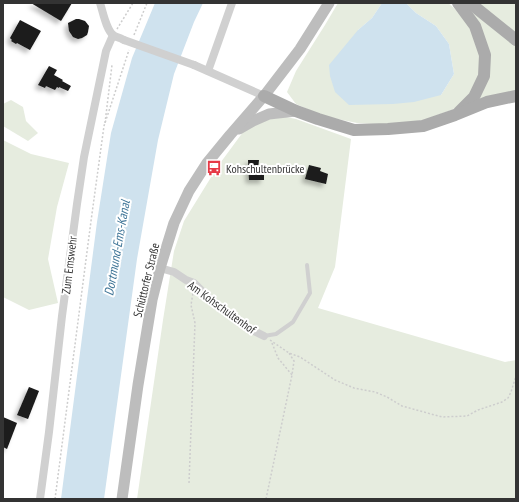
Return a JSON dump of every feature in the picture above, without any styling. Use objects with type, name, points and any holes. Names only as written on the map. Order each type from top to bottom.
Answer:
[{"type":"main road","name":"Schüttorfer Straße","points":[[122,499],[152,300],[174,223],[189,191],[207,163],[264,96],[300,49],[329,3]]},
{"type":"main road","points":[[455,115],[474,97],[484,76],[485,62],[485,55],[475,26],[458,3]]},
{"type":"main road","points":[[470,3],[516,40]]},
{"type":"main road","points":[[264,96],[296,111],[354,130],[423,126],[488,102],[516,96]]},
{"type":"main road","points":[[230,135],[263,116],[296,111]]},
{"type":"street","points":[[100,3],[110,31],[113,35],[127,42],[208,71],[264,96]]},
{"type":"street","points":[[208,71],[232,3]]},
{"type":"street","name":"Zum Emswehr","points":[[40,499],[69,259],[82,170],[106,51],[113,35]]},
{"type":"street","name":"Am Kohschultenhof","points":[[160,268],[174,272],[186,280],[194,283],[215,304],[252,330],[264,336]]},
{"type":"lane","name":"Am Kohschultenhof","points":[[264,336],[276,334],[293,322],[310,293],[307,265]]},
{"type":"path","points":[[113,35],[133,3]]},
{"type":"path","points":[[133,38],[147,3]]},
{"type":"path","points":[[104,126],[127,42]]},
{"type":"path","points":[[55,499],[112,61]]},
{"type":"path","points":[[189,483],[195,324],[190,305],[194,283]]},
{"type":"path","points":[[264,336],[289,353],[300,356],[335,380],[354,388],[374,392],[402,406],[442,417],[467,416],[478,410],[502,402],[508,398],[516,376]]},
{"type":"path","points":[[272,342],[278,358],[292,376]]},
{"type":"path","points":[[266,499],[292,376],[294,361],[289,353]]},
{"type":"shaded area","points":[[338,3],[382,3],[372,18],[358,30],[441,95],[454,74],[449,44],[436,26],[416,13],[406,3],[448,3],[470,27],[481,54],[481,74],[473,92],[454,109],[424,120],[388,125],[357,123],[323,116],[296,104],[287,92],[296,71]]},
{"type":"shaded area","points":[[458,3],[516,40],[516,96],[487,102],[474,97],[485,55]]},
{"type":"shaded area","points":[[477,3],[516,3],[516,34]]},
{"type":"shaded area","points":[[11,100],[23,107],[26,121],[38,133],[28,141],[3,126],[3,104]]},
{"type":"shaded area","points":[[286,117],[296,119],[351,139],[335,267],[318,308],[505,362],[516,360],[516,499],[137,499],[174,251],[184,221],[218,166],[246,128],[262,120]]},
{"type":"shaded area","points":[[3,140],[31,154],[69,163],[57,207],[48,259],[58,303],[29,310],[3,297]]},
{"type":"water","name":"Dortmund-Ems-Kanal","points":[[155,3],[203,3],[174,74],[158,140],[137,259],[104,499],[61,499],[97,222],[111,133],[132,58]]},
{"type":"water","points":[[382,3],[406,3],[416,13],[436,26],[449,44],[454,74],[441,95],[414,102],[349,105],[335,92],[330,76],[329,65],[358,30],[372,18]]},
{"type":"building","points":[[31,3],[72,3],[61,21]]},
{"type":"building","points":[[76,19],[85,21],[89,26],[87,35],[78,39],[73,37],[69,31],[68,23]]},
{"type":"building","points":[[20,20],[41,31],[30,50],[11,41],[12,40],[10,38]]},
{"type":"building","points":[[49,66],[57,70],[54,75],[71,86],[68,91],[59,87],[55,90],[46,86],[45,88],[38,85]]},
{"type":"building","points":[[248,160],[259,160],[258,169],[264,169],[264,180],[249,180]]},
{"type":"building","points":[[309,165],[321,168],[320,171],[328,174],[326,184],[305,179]]},
{"type":"building","points":[[29,387],[39,391],[28,419],[17,415]]},
{"type":"building","points":[[3,417],[17,423],[7,449],[3,447]]},
{"type":"place","name":"Kohschultenbrücke","points":[[214,168]]}]
